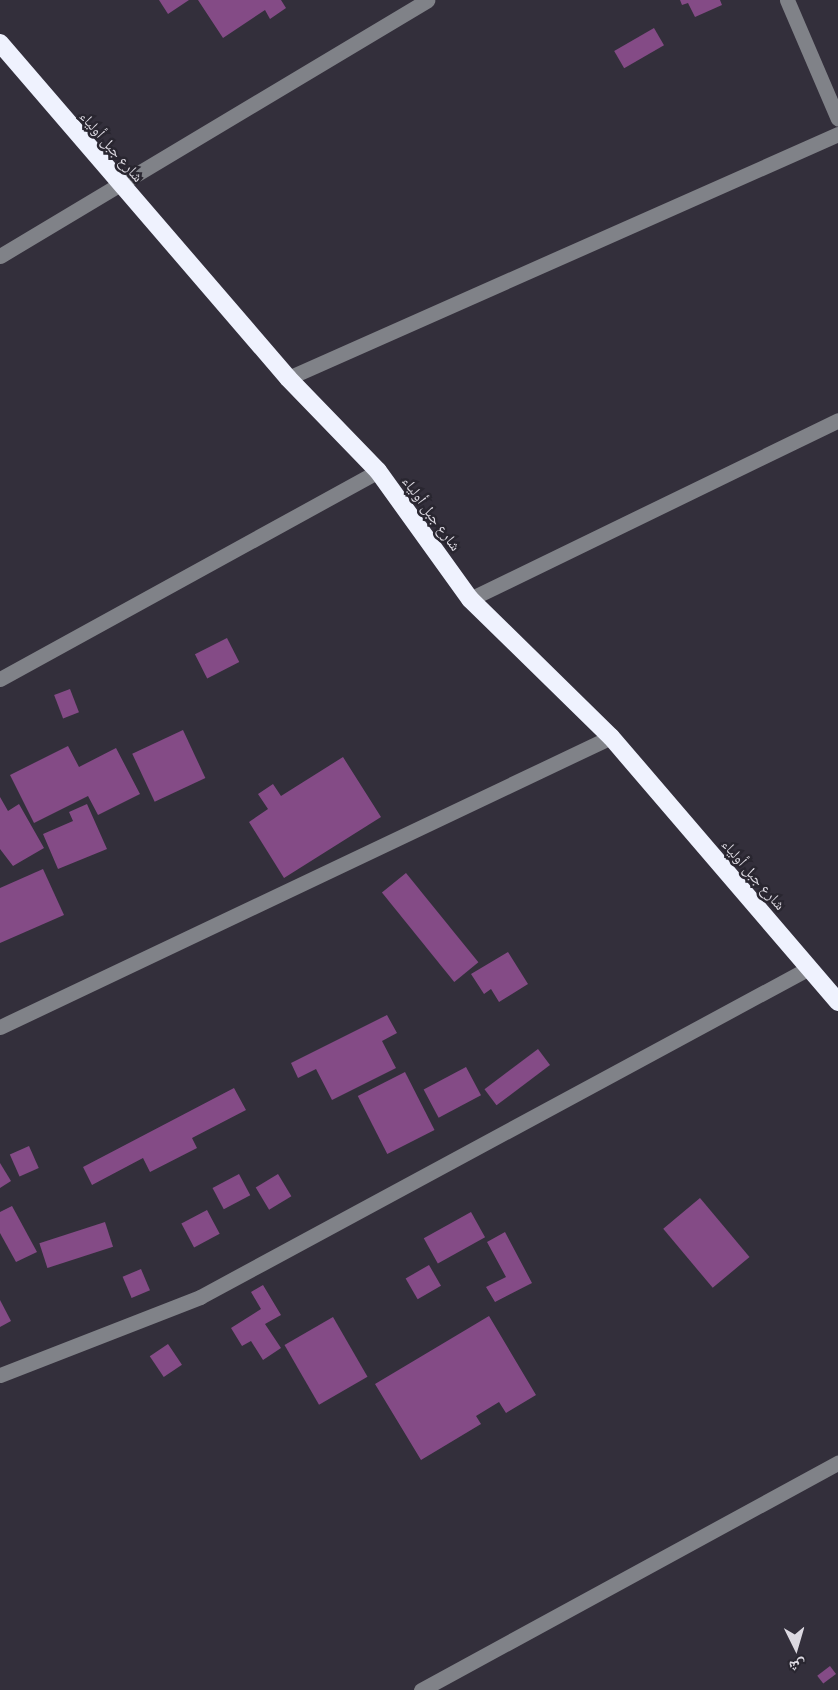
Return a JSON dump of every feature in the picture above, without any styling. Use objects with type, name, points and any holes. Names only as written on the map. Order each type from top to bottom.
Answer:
[{"type":"highway","name":"شارع جبل أولياء","points":[[0,43],[288,378],[378,471],[470,599],[611,737],[838,1002]]},
{"type":"street","points":[[0,256],[121,186],[427,0]]},
{"type":"street","points":[[787,0],[838,119]]},
{"type":"street","points":[[288,378],[838,134]]},
{"type":"street","points":[[470,599],[838,420]]},
{"type":"street","points":[[0,679],[378,471]]},
{"type":"street","points":[[0,1027],[611,737]]},
{"type":"street","points":[[0,1375],[200,1297],[808,968]]},
{"type":"street","points":[[421,1690],[838,1463]]},
{"type":"building","points":[[159,0],[189,0],[168,14]]},
{"type":"building","points":[[198,0],[281,0],[286,8],[270,19],[265,10],[223,38]]},
{"type":"building","points":[[680,0],[720,0],[722,5],[695,17],[688,3],[682,5]]},
{"type":"building","points":[[654,28],[664,45],[624,68],[614,51]]},
{"type":"building","points":[[227,638],[239,662],[207,678],[195,654]]},
{"type":"building","points":[[70,689],[79,712],[63,718],[54,695]]},
{"type":"building","points":[[183,730],[205,778],[155,802],[132,754]]},
{"type":"building","points":[[68,746],[79,767],[116,748],[140,794],[98,815],[88,796],[34,823],[10,775]]},
{"type":"building","points":[[343,757],[381,817],[284,878],[249,822],[268,809],[258,794],[273,784],[281,796]]},
{"type":"building","points":[[0,797],[8,811],[19,804],[44,848],[13,866],[0,849]]},
{"type":"building","points":[[87,804],[107,849],[58,869],[43,834],[73,821],[69,812]]},
{"type":"building","points":[[43,869],[64,915],[0,943],[0,888]]},
{"type":"building","points":[[406,873],[478,962],[454,982],[382,893]]},
{"type":"building","points":[[508,952],[528,984],[499,1002],[491,989],[484,994],[471,974]]},
{"type":"building","points":[[387,1015],[397,1033],[382,1041],[396,1068],[332,1100],[316,1069],[298,1078],[291,1063]]},
{"type":"building","points":[[538,1049],[550,1065],[497,1105],[484,1089]]},
{"type":"building","points":[[466,1067],[481,1095],[439,1118],[424,1090]]},
{"type":"building","points":[[405,1072],[435,1130],[387,1154],[358,1096]]},
{"type":"building","points":[[234,1088],[246,1110],[192,1138],[197,1148],[150,1172],[143,1158],[92,1185],[83,1167]]},
{"type":"building","points":[[29,1146],[39,1168],[20,1176],[10,1155]]},
{"type":"building","points":[[0,1163],[11,1181],[0,1188]]},
{"type":"building","points":[[239,1174],[250,1195],[224,1209],[213,1188]]},
{"type":"building","points":[[278,1174],[291,1196],[269,1210],[256,1187]]},
{"type":"building","points":[[700,1198],[749,1257],[713,1288],[663,1229]]},
{"type":"building","points":[[12,1206],[37,1252],[16,1262],[0,1233],[0,1212]]},
{"type":"building","points":[[207,1210],[220,1234],[194,1247],[181,1224]]},
{"type":"building","points":[[471,1212],[485,1237],[438,1264],[424,1238]]},
{"type":"building","points":[[105,1222],[113,1247],[47,1268],[39,1243]]},
{"type":"building","points":[[505,1232],[532,1283],[495,1302],[486,1287],[506,1277],[487,1242]]},
{"type":"building","points":[[429,1265],[441,1286],[418,1299],[406,1278]]},
{"type":"building","points":[[141,1269],[150,1290],[132,1298],[123,1277]]},
{"type":"building","points":[[263,1285],[281,1315],[265,1324],[281,1348],[263,1360],[251,1341],[242,1346],[231,1328],[261,1309],[251,1292]]},
{"type":"building","points":[[0,1300],[11,1321],[0,1327]]},
{"type":"building","points":[[489,1316],[536,1395],[506,1413],[499,1402],[476,1416],[481,1424],[421,1460],[375,1384]]},
{"type":"building","points":[[333,1317],[368,1377],[319,1405],[285,1345]]},
{"type":"building","points":[[168,1344],[182,1365],[164,1377],[150,1356]]},
{"type":"building","points":[[830,1666],[836,1674],[823,1684],[817,1676]]}]
